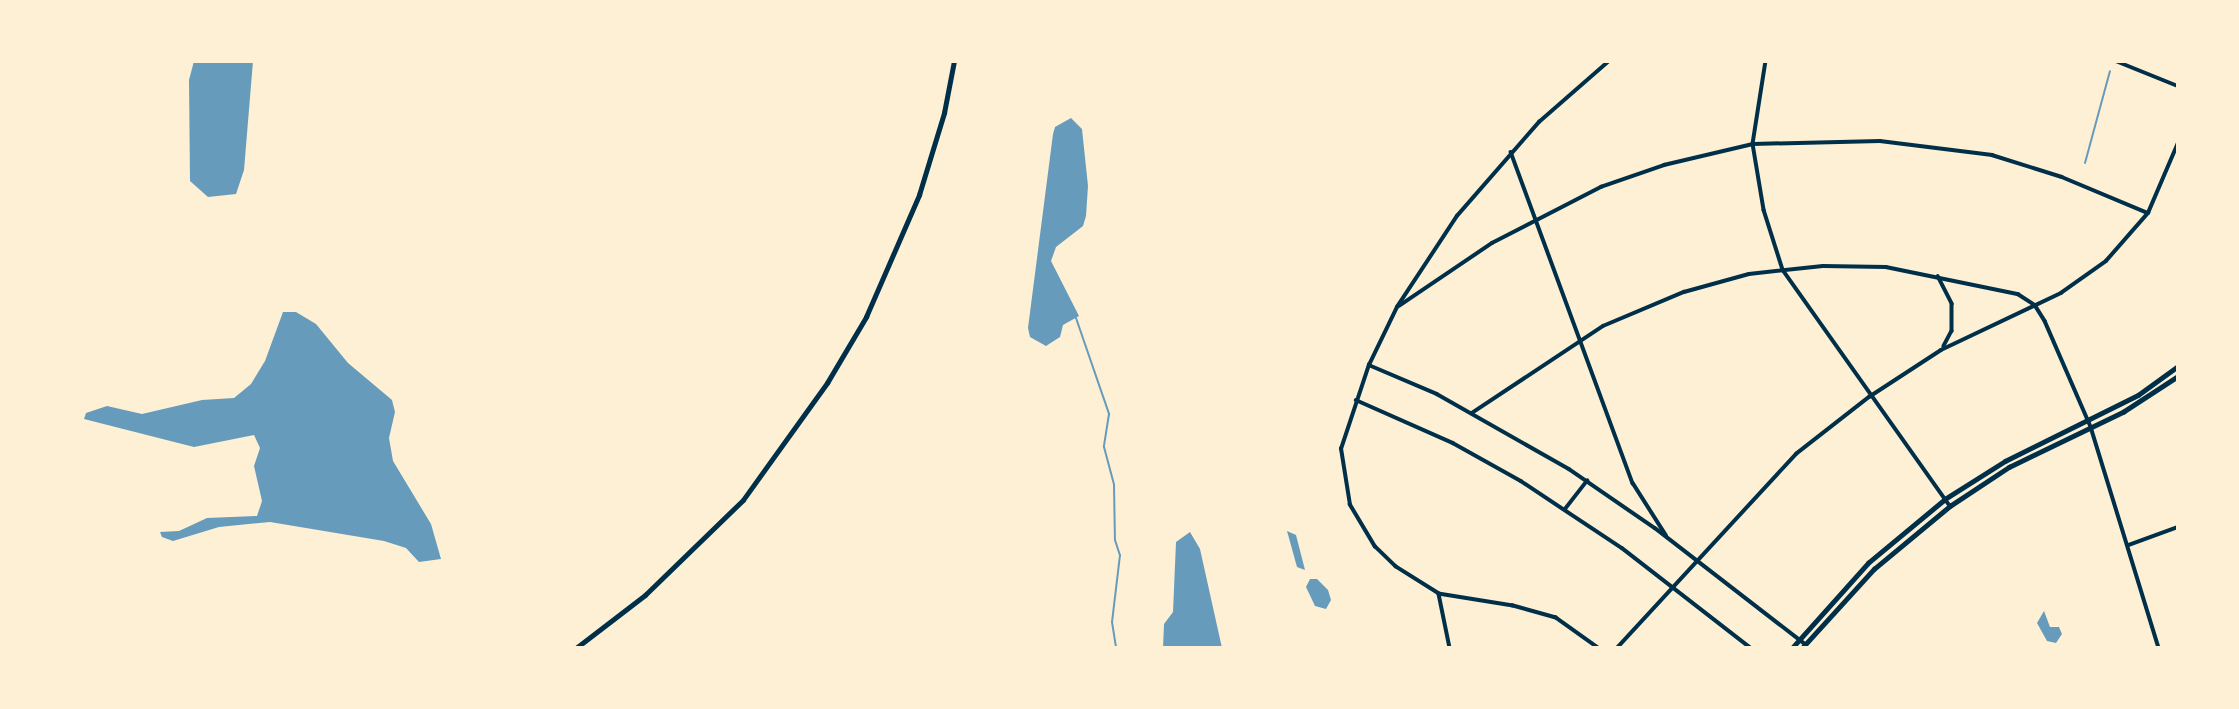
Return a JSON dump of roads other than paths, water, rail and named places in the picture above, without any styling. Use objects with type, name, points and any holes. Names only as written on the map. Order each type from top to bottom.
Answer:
[{"type":"street","points":[[576,648],[645,595],[743,500],[827,383],[870,307],[919,195],[944,113],[954,61]]},
{"type":"street","points":[[1598,648],[1556,618],[1535,611],[1439,594],[1396,567],[1375,547],[1350,505],[1341,449],[1369,365],[1397,307],[1457,216],[1511,152],[1609,61]]},
{"type":"street","points":[[1766,61],[1753,144],[1764,209],[1783,270],[1869,397],[1950,506]]},
{"type":"street","points":[[2116,61],[2178,86]]},
{"type":"street","points":[[1397,307],[1537,217],[1630,176],[1753,144],[1868,141],[1992,155],[2062,177],[2148,213]]},
{"type":"street","points":[[1617,648],[1674,589],[1781,468],[1869,397],[1941,350],[2035,305],[2106,261],[2148,213],[2178,143]]},
{"type":"street","points":[[1511,152],[1633,483],[1668,538]]},
{"type":"street","points":[[1472,412],[1579,340],[1684,292],[1783,270],[1856,266],[1937,275],[2018,294],[2035,305],[2091,427],[2129,545],[2158,648]]},
{"type":"street","points":[[1937,275],[1947,288],[1953,319],[1952,331],[1941,350]]},
{"type":"street","points":[[1369,365],[1472,412],[1587,481],[1697,560],[1804,646],[1874,569],[1950,506],[2033,454],[2091,427],[2178,376]]},
{"type":"street","points":[[1792,648],[1868,563],[1945,499],[2005,461],[2138,395],[2178,366]]},
{"type":"street","points":[[1356,400],[1458,446],[1565,509],[1751,648]]},
{"type":"street","points":[[1565,509],[1587,481]]},
{"type":"street","points":[[2129,545],[2178,527]]},
{"type":"street","points":[[1439,594],[1450,648]]},
{"type":"water","points":[[194,61],[253,61],[244,170],[236,194],[208,197],[190,181],[189,80]]},
{"type":"water","points":[[1071,118],[1082,129],[1088,186],[1086,216],[1083,226],[1056,247],[1051,261],[1079,316],[1063,325],[1060,337],[1046,346],[1030,337],[1028,328],[1053,134],[1055,127]]},
{"type":"water","points":[[283,312],[296,312],[316,324],[348,363],[392,400],[395,412],[389,438],[393,461],[431,524],[441,559],[419,562],[406,548],[384,541],[270,522],[219,527],[173,541],[162,537],[160,532],[179,531],[207,518],[257,516],[262,501],[254,466],[260,448],[254,435],[194,447],[84,419],[86,413],[107,406],[142,414],[202,400],[234,398],[251,384],[265,361]]},
{"type":"water","points":[[1287,531],[1296,535],[1305,570],[1297,567]]},
{"type":"water","points":[[1190,532],[1200,549],[1222,648],[1163,648],[1164,624],[1173,612],[1176,542]]},
{"type":"water","points":[[1310,579],[1317,579],[1328,590],[1331,600],[1326,609],[1315,606],[1306,587]]},
{"type":"water","points":[[2044,611],[2050,627],[2059,627],[2062,634],[2056,643],[2047,641],[2037,623]]},
{"type":"waterway","points":[[2085,163],[2110,71]]},
{"type":"waterway","points":[[1076,318],[1109,414],[1104,447],[1114,485],[1115,540],[1120,555],[1112,622],[1116,648]]}]
